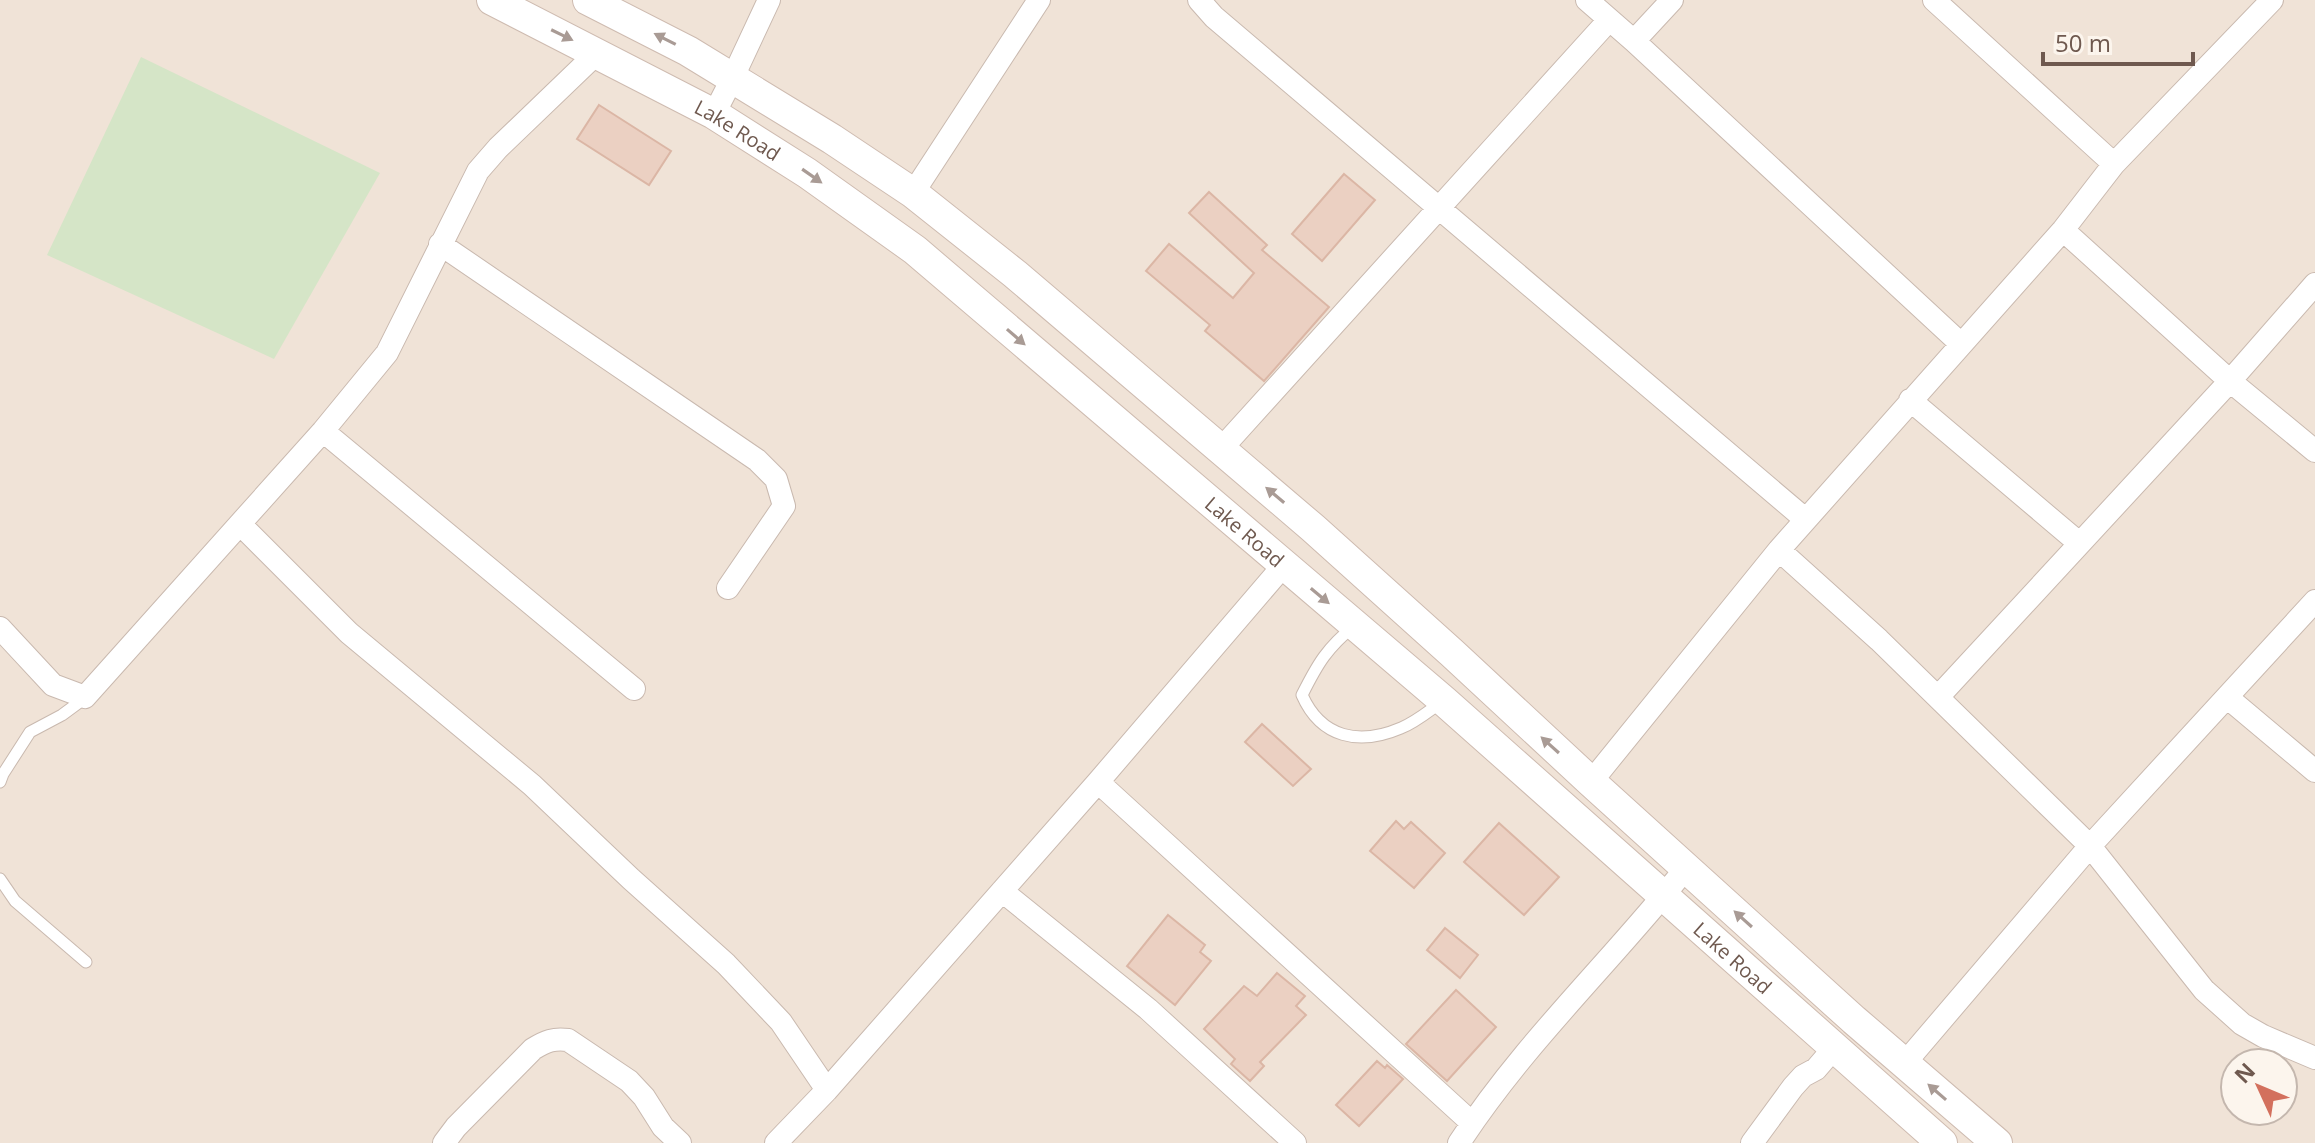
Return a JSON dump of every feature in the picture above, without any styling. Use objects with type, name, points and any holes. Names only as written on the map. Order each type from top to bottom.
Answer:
[{"type":"main road","name":"Lake Road","points":[[492,0],[714,114],[807,173],[915,250],[1444,701],[1942,1143]]},
{"type":"main road","name":"Lake Road","points":[[588,0],[688,51],[832,139],[913,193],[1015,274],[1380,588],[1686,868],[1904,1064],[1997,1143]]},
{"type":"street","points":[[714,114],[769,0]]},
{"type":"street","points":[[913,193],[1039,0]]},
{"type":"street","points":[[1199,0],[1214,17],[1805,519]]},
{"type":"street","points":[[1587,0],[1961,344]]},
{"type":"street","points":[[1634,41],[1672,0]]},
{"type":"street","points":[[1934,0],[2114,164]]},
{"type":"street","points":[[1591,782],[1805,519],[2063,230],[2114,164],[2272,0]]},
{"type":"street","points":[[1221,449],[1609,20]]},
{"type":"street","points":[[0,628],[53,685],[85,697],[323,431],[387,353],[478,171],[597,53]]},
{"type":"street","points":[[2063,230],[2230,381],[2315,451]]},
{"type":"street","points":[[440,244],[757,460],[776,479],[784,506],[728,588]]},
{"type":"street","points":[[1938,697],[2230,381],[2315,284]]},
{"type":"street","points":[[1910,400],[2079,543]]},
{"type":"street","points":[[323,431],[634,689]]},
{"type":"street","points":[[240,524],[349,633],[532,785],[726,964],[781,1022],[827,1090]]},
{"type":"street","points":[[1779,550],[1868,630],[2090,846],[2204,990],[2242,1024],[2315,1058]]},
{"type":"street","points":[[776,1143],[827,1090],[1098,782],[1283,566]]},
{"type":"street","points":[[1904,1064],[2090,846],[2315,601]]},
{"type":"street","points":[[2228,698],[2315,771]]},
{"type":"street","points":[[1098,782],[1472,1123]]},
{"type":"street","points":[[1459,1143],[1535,1044],[1686,868]]},
{"type":"street","points":[[1002,891],[1148,1009],[1295,1143]]},
{"type":"street","points":[[444,1143],[533,1049],[556,1038],[568,1040],[629,1081],[644,1097],[663,1127],[680,1143]]},
{"type":"street","points":[[1752,1143],[1793,1087],[1803,1076],[1816,1069],[1834,1048]]},
{"type":"lane","points":[[1355,625],[1332,644],[1302,695],[1308,710],[1320,721],[1340,735],[1378,735],[1401,728],[1444,701]]},
{"type":"lane","points":[[0,782],[30,732],[62,715],[85,697]]},
{"type":"lane","points":[[0,879],[15,901],[86,962]]},
{"type":"shaded area","points":[[0,0],[2315,0],[2315,1143],[0,1143]]},
{"type":"green space","points":[[141,57],[380,173],[274,359],[47,255]]},
{"type":"building","points":[[599,105],[671,151],[649,185],[577,139]]},
{"type":"building","points":[[1344,174],[1375,200],[1322,261],[1292,234]]},
{"type":"building","points":[[1209,192],[1267,245],[1262,250],[1329,307],[1264,381],[1205,331],[1210,325],[1146,271],[1169,244],[1233,298],[1254,273],[1189,213]]},
{"type":"building","points":[[1262,724],[1311,769],[1293,786],[1245,742]]},
{"type":"building","points":[[1396,821],[1404,829],[1411,822],[1445,853],[1414,888],[1370,851]]},
{"type":"building","points":[[1499,823],[1559,877],[1524,915],[1464,862]]},
{"type":"building","points":[[1168,915],[1205,945],[1200,952],[1211,961],[1175,1005],[1127,966]]},
{"type":"building","points":[[1445,928],[1478,955],[1460,978],[1427,950]]},
{"type":"building","points":[[1277,973],[1305,996],[1296,1006],[1306,1015],[1260,1062],[1264,1066],[1250,1081],[1231,1064],[1235,1059],[1204,1029],[1244,986],[1257,996]]},
{"type":"building","points":[[1456,990],[1496,1027],[1447,1081],[1406,1044]]},
{"type":"building","points":[[1377,1061],[1385,1068],[1387,1065],[1403,1079],[1359,1126],[1336,1105]]}]
